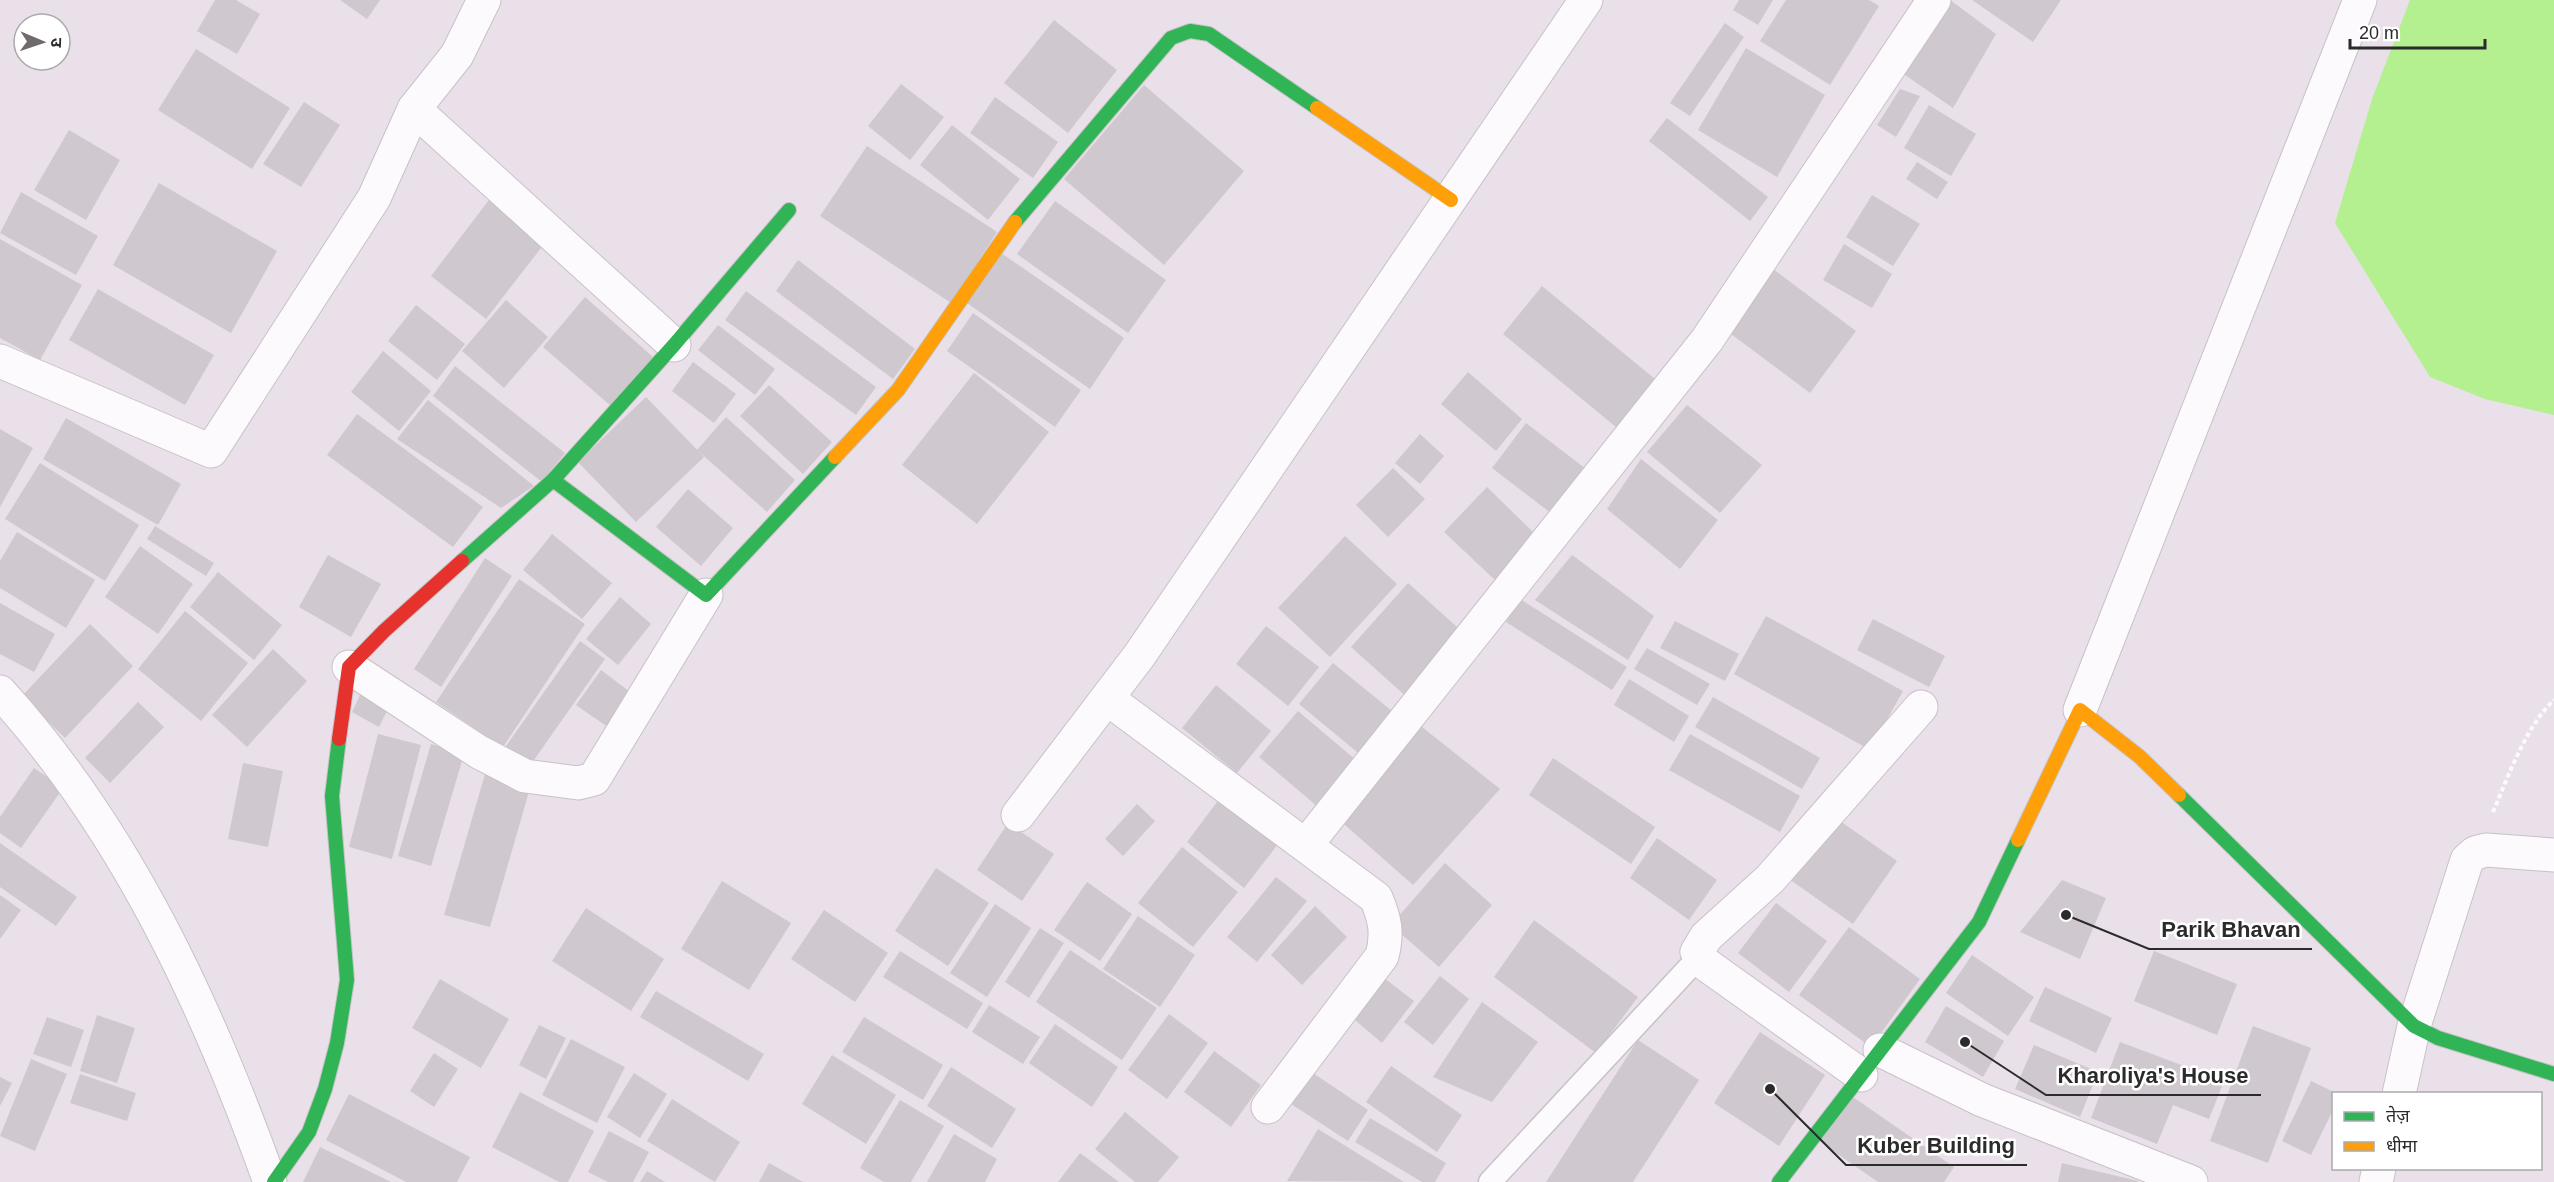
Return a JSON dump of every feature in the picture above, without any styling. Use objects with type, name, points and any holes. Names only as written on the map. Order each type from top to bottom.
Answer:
[{"type":"street","points":[[0,361],[211,451],[374,198],[414,109],[457,55],[484,0]]},
{"type":"street","points":[[1018,815],[1108,699],[1586,0]]},
{"type":"street","points":[[1306,845],[1707,340],[1934,0]]},
{"type":"street","points":[[1779,1182],[1979,922],[2080,710],[2360,0]]},
{"type":"street","points":[[349,667],[478,752],[525,776],[578,783],[594,779],[706,595],[897,390],[1022,212],[1172,38],[1190,31],[1209,34],[1451,200]]},
{"type":"street","points":[[414,109],[674,345]]},
{"type":"street","points":[[272,1182],[309,1132],[325,1089],[337,1043],[347,980],[332,796],[349,667],[384,631],[553,480],[674,345],[789,210]]},
{"type":"street","points":[[553,480],[706,595]]},
{"type":"street","points":[[0,692],[99,818],[131,871],[168,940],[248,1120],[272,1182]]},
{"type":"street","points":[[1108,699],[1376,898],[1385,918],[1387,937],[1382,956],[1268,1107]]},
{"type":"street","points":[[1921,707],[1770,879],[1706,937],[1698,947],[1699,957],[1870,1063],[1982,1100],[2191,1182]]},
{"type":"street","points":[[2080,710],[2140,757],[2414,1026],[2438,1038],[2554,1074]]},
{"type":"street","points":[[2399,1092],[2414,1026],[2462,868],[2475,852],[2496,849],[2554,855]]},
{"type":"lane","points":[[1490,1182],[1699,957]]},
{"type":"path","points":[[2475,852],[2515,760],[2545,708],[2554,700]]},
{"type":"shaded area","points":[[2410,0],[2554,0],[2554,415],[2485,399],[2430,377],[2335,223],[2372,99]]},
{"type":"building","points":[[215,0],[236,0],[260,14],[237,54],[197,31]]},
{"type":"building","points":[[340,0],[380,0],[367,19]]},
{"type":"building","points":[[1739,0],[1773,0],[1758,25],[1733,10]]},
{"type":"building","points":[[1786,0],[1869,0],[1879,6],[1830,85],[1760,41]]},
{"type":"building","points":[[1950,0],[1996,34],[1953,108],[1902,73]]},
{"type":"building","points":[[1972,0],[2061,0],[2033,42]]},
{"type":"building","points":[[1054,20],[1117,70],[1068,133],[1004,83]]},
{"type":"building","points":[[1725,23],[1744,37],[1690,116],[1670,103]]},
{"type":"building","points":[[1746,48],[1825,95],[1777,177],[1698,130]]},
{"type":"building","points":[[196,49],[290,108],[252,169],[158,110]]},
{"type":"building","points":[[901,84],[944,117],[910,160],[868,126]]},
{"type":"building","points":[[1144,85],[1244,171],[1164,265],[1064,179]]},
{"type":"building","points":[[1900,89],[1920,96],[1896,137],[1877,125]]},
{"type":"building","points":[[995,97],[1058,142],[1033,178],[970,133]]},
{"type":"building","points":[[304,102],[340,125],[301,187],[263,164]]},
{"type":"building","points":[[1929,105],[1976,134],[1951,176],[1904,148]]},
{"type":"building","points":[[1667,118],[1768,197],[1750,221],[1649,141]]},
{"type":"building","points":[[952,125],[1020,179],[988,220],[920,165]]},
{"type":"building","points":[[69,130],[120,160],[86,220],[34,190]]},
{"type":"building","points":[[867,146],[997,232],[951,303],[820,216]]},
{"type":"building","points":[[1917,162],[1948,182],[1937,199],[1906,179]]},
{"type":"building","points":[[159,183],[277,251],[231,333],[113,265]]},
{"type":"building","points":[[21,192],[98,236],[76,275],[0,233]]},
{"type":"building","points":[[1872,195],[1920,224],[1893,266],[1846,237]]},
{"type":"building","points":[[492,196],[548,239],[486,319],[431,276]]},
{"type":"building","points":[[1055,201],[1166,280],[1128,333],[1017,254]]},
{"type":"building","points":[[0,239],[82,285],[40,360],[0,338]]},
{"type":"building","points":[[1844,244],[1892,274],[1872,308],[1823,280]]},
{"type":"building","points":[[1001,253],[1124,338],[1090,389],[967,303]]},
{"type":"building","points":[[798,260],[915,349],[893,379],[776,291]]},
{"type":"building","points":[[1769,266],[1856,331],[1810,393],[1723,328]]},
{"type":"building","points":[[1542,286],[1655,379],[1616,427],[1503,334]]},
{"type":"building","points":[[98,289],[214,355],[185,405],[69,340]]},
{"type":"building","points":[[746,291],[876,387],[856,415],[725,320]]},
{"type":"building","points":[[585,297],[653,357],[611,406],[543,347]]},
{"type":"building","points":[[506,300],[548,337],[504,388],[462,351]]},
{"type":"building","points":[[416,305],[465,344],[437,380],[388,341]]},
{"type":"building","points":[[973,313],[1081,390],[1055,427],[947,351]]},
{"type":"building","points":[[718,325],[775,369],[755,395],[698,350]]},
{"type":"building","points":[[383,351],[431,391],[399,431],[351,392]]},
{"type":"building","points":[[693,362],[736,394],[714,423],[672,391]]},
{"type":"building","points":[[455,366],[565,453],[542,482],[433,396]]},
{"type":"building","points":[[1468,372],[1522,419],[1496,451],[1441,404]]},
{"type":"building","points":[[974,373],[1049,432],[977,524],[902,465]]},
{"type":"building","points":[[769,385],[832,442],[803,474],[740,416]]},
{"type":"building","points":[[646,397],[704,457],[636,522],[578,462]]},
{"type":"building","points":[[428,400],[534,486],[501,508],[397,439]]},
{"type":"building","points":[[1687,405],[1762,465],[1720,513],[1647,452]]},
{"type":"building","points":[[357,414],[483,507],[453,547],[327,455]]},
{"type":"building","points":[[726,417],[795,480],[767,512],[697,450]]},
{"type":"building","points":[[66,418],[181,484],[158,525],[43,459]]},
{"type":"building","points":[[1526,423],[1590,472],[1556,517],[1492,468]]},
{"type":"building","points":[[0,429],[33,448],[0,507]]},
{"type":"building","points":[[1420,434],[1444,456],[1420,484],[1395,463]]},
{"type":"building","points":[[1641,459],[1718,520],[1680,569],[1607,509]]},
{"type":"building","points":[[40,463],[139,525],[105,581],[5,519]]},
{"type":"building","points":[[1393,468],[1425,499],[1388,537],[1356,505]]},
{"type":"building","points":[[1487,487],[1538,537],[1496,581],[1444,532]]},
{"type":"building","points":[[688,489],[733,528],[701,566],[656,527]]},
{"type":"building","points":[[155,526],[214,563],[206,576],[147,539]]},
{"type":"building","points":[[17,532],[95,580],[66,628],[0,588],[0,561]]},
{"type":"building","points":[[552,534],[612,583],[582,619],[523,570]]},
{"type":"building","points":[[1345,536],[1397,584],[1330,657],[1278,608]]},
{"type":"building","points":[[140,546],[193,584],[158,634],[105,597]]},
{"type":"building","points":[[328,555],[381,584],[351,637],[299,607]]},
{"type":"building","points":[[1572,555],[1654,616],[1628,660],[1535,600]]},
{"type":"building","points":[[485,558],[512,576],[441,687],[414,669]]},
{"type":"building","points":[[218,572],[282,625],[254,660],[190,607]]},
{"type":"building","points":[[519,579],[585,624],[503,747],[436,702]]},
{"type":"building","points":[[1408,583],[1466,635],[1409,699],[1351,647]]},
{"type":"building","points":[[620,597],[651,624],[618,665],[586,639]]},
{"type":"building","points":[[1520,599],[1627,667],[1612,690],[1506,622]]},
{"type":"building","points":[[0,603],[55,634],[34,672],[0,654]]},
{"type":"building","points":[[185,611],[248,663],[201,721],[138,669]]},
{"type":"building","points":[[1766,616],[1903,691],[1870,750],[1734,674]]},
{"type":"building","points":[[1873,619],[1945,656],[1929,687],[1857,650]]},
{"type":"building","points":[[1675,621],[1739,654],[1725,681],[1660,648]]},
{"type":"building","points":[[90,624],[133,666],[65,738],[22,696]]},
{"type":"building","points":[[1266,626],[1319,667],[1288,706],[1236,664]]},
{"type":"building","points":[[580,641],[605,659],[529,767],[504,749]]},
{"type":"building","points":[[1647,648],[1710,684],[1697,705],[1634,669]]},
{"type":"building","points":[[273,649],[307,681],[247,747],[212,715]]},
{"type":"building","points":[[1333,663],[1397,715],[1363,757],[1299,704]]},
{"type":"building","points":[[601,670],[638,698],[615,732],[576,705]]},
{"type":"building","points":[[1629,679],[1689,716],[1674,742],[1614,705]]},
{"type":"building","points":[[1216,685],[1271,731],[1237,773],[1182,728]]},
{"type":"building","points":[[364,687],[392,701],[379,727],[352,712]]},
{"type":"building","points":[[1713,697],[1820,758],[1802,789],[1695,727]]},
{"type":"building","points":[[138,702],[164,727],[110,783],[85,758]]},
{"type":"building","points":[[1298,711],[1357,761],[1318,807],[1259,757]]},
{"type":"building","points":[[1417,723],[1500,789],[1413,885],[1336,817]]},
{"type":"building","points":[[378,734],[421,745],[392,859],[349,847]]},
{"type":"building","points":[[1690,734],[1800,796],[1780,832],[1669,770]]},
{"type":"building","points":[[431,744],[464,754],[431,866],[398,856]]},
{"type":"building","points":[[1553,758],[1655,827],[1631,864],[1529,795]]},
{"type":"building","points":[[243,763],[283,771],[268,847],[228,839]]},
{"type":"building","points":[[34,768],[63,788],[21,848],[0,833],[0,817]]},
{"type":"building","points":[[485,774],[530,788],[490,927],[444,915]]},
{"type":"building","points":[[1223,794],[1282,839],[1244,888],[1187,842]]},
{"type":"building","points":[[1137,804],[1155,821],[1123,856],[1105,839]]},
{"type":"building","points":[[1833,816],[1897,861],[1853,924],[1789,879]]},
{"type":"building","points":[[1008,823],[1054,854],[1022,901],[977,870]]},
{"type":"building","points":[[1657,838],[1717,880],[1689,920],[1630,878]]},
{"type":"building","points":[[0,843],[77,897],[56,926],[0,887]]},
{"type":"building","points":[[1182,847],[1238,892],[1193,947],[1138,903]]},
{"type":"building","points":[[1445,863],[1492,905],[1439,967],[1391,925]]},
{"type":"building","points":[[936,868],[989,903],[948,966],[895,931]]},
{"type":"building","points":[[1276,877],[1307,901],[1257,962],[1227,937]]},
{"type":"building","points":[[2062,880],[2106,898],[2080,959],[2020,932]]},
{"type":"building","points":[[722,881],[791,923],[749,990],[681,949]]},
{"type":"building","points":[[1087,882],[1132,914],[1100,961],[1054,930]]},
{"type":"building","points":[[0,895],[21,910],[0,939]]},
{"type":"building","points":[[1776,903],[1827,941],[1789,992],[1738,953]]},
{"type":"building","points":[[995,904],[1031,928],[987,997],[950,973]]},
{"type":"building","points":[[1315,906],[1347,937],[1302,985],[1271,955]]},
{"type":"building","points":[[586,908],[664,959],[631,1011],[552,961]]},
{"type":"building","points":[[824,910],[888,953],[855,1002],[791,959]]},
{"type":"building","points":[[1138,916],[1195,955],[1160,1007],[1103,969]]},
{"type":"building","points":[[1534,920],[1638,997],[1596,1053],[1494,977]]},
{"type":"building","points":[[1849,927],[1920,979],[1871,1047],[1799,995]]},
{"type":"building","points":[[1040,928],[1064,943],[1029,998],[1005,982]]},
{"type":"building","points":[[1070,950],[1157,1008],[1122,1060],[1036,1002]]},
{"type":"building","points":[[900,951],[983,1003],[967,1029],[883,977]]},
{"type":"building","points":[[2154,951],[2237,984],[2217,1035],[2134,1001]]},
{"type":"building","points":[[1972,955],[2034,997],[2008,1036],[1946,993]]},
{"type":"building","points":[[1440,976],[1469,999],[1433,1045],[1404,1022]]},
{"type":"building","points":[[1384,978],[1414,1001],[1382,1043],[1355,1020]]},
{"type":"building","points":[[440,979],[509,1019],[481,1068],[412,1028]]},
{"type":"building","points":[[2045,987],[2112,1018],[2096,1053],[2029,1021]]},
{"type":"building","points":[[656,991],[764,1054],[748,1081],[640,1017]]},
{"type":"building","points":[[1482,1002],[1538,1042],[1492,1102],[1433,1077]]},
{"type":"building","points":[[989,1005],[1040,1037],[1023,1064],[972,1032]]},
{"type":"building","points":[[1946,1006],[2004,1041],[1983,1077],[1925,1042]]},
{"type":"building","points":[[1169,1014],[1208,1043],[1167,1099],[1128,1070]]},
{"type":"building","points":[[97,1015],[135,1028],[117,1083],[80,1071]]},
{"type":"building","points":[[47,1017],[84,1030],[71,1067],[33,1054]]},
{"type":"building","points":[[864,1017],[943,1065],[923,1100],[842,1052]]},
{"type":"building","points":[[1055,1024],[1118,1067],[1092,1107],[1029,1063]]},
{"type":"building","points":[[539,1025],[566,1038],[546,1079],[519,1065]]},
{"type":"building","points":[[2253,1026],[2311,1048],[2268,1163],[2210,1141]]},
{"type":"building","points":[[1760,1032],[1825,1075],[1779,1146],[1714,1103]]},
{"type":"building","points":[[571,1039],[625,1067],[597,1123],[542,1095]]},
{"type":"building","points":[[1638,1040],[1699,1080],[1633,1182],[1546,1182]]},
{"type":"building","points":[[2120,1042],[2224,1081],[2209,1119],[2173,1105],[2157,1144],[2091,1118]]},
{"type":"building","points":[[2034,1045],[2098,1072],[2080,1117],[2015,1089]]},
{"type":"building","points":[[1214,1051],[1261,1085],[1231,1127],[1184,1092]]},
{"type":"building","points":[[434,1053],[458,1069],[434,1107],[410,1091]]},
{"type":"building","points":[[832,1055],[896,1095],[866,1144],[802,1104]]},
{"type":"building","points":[[31,1059],[67,1074],[35,1151],[0,1136]]},
{"type":"building","points":[[1391,1066],[1462,1115],[1437,1152],[1366,1102]]},
{"type":"building","points":[[951,1067],[1016,1109],[992,1148],[927,1106]]},
{"type":"building","points":[[1310,1071],[1368,1110],[1348,1141],[1288,1102]]},
{"type":"building","points":[[634,1073],[667,1094],[640,1138],[607,1117]]},
{"type":"building","points":[[80,1074],[136,1093],[127,1121],[70,1103]]},
{"type":"building","points":[[0,1077],[12,1083],[0,1106]]},
{"type":"building","points":[[2311,1081],[2334,1092],[2332,1092],[2332,1112],[2311,1155],[2282,1141]]},
{"type":"building","points":[[520,1092],[594,1131],[568,1182],[559,1182],[492,1147]]},
{"type":"building","points":[[349,1094],[470,1157],[457,1182],[406,1182],[326,1140]]},
{"type":"building","points":[[1850,1095],[1954,1167],[1944,1182],[1878,1182],[1819,1141]]},
{"type":"building","points":[[672,1099],[740,1142],[715,1182],[647,1141]]},
{"type":"building","points":[[900,1100],[944,1126],[911,1182],[884,1182],[860,1168]]},
{"type":"building","points":[[1125,1112],[1179,1157],[1158,1182],[1135,1182],[1095,1149]]},
{"type":"building","points":[[1370,1118],[1446,1163],[1435,1182],[1422,1182],[1355,1142]]},
{"type":"building","points":[[1318,1129],[1404,1182],[1287,1181]]},
{"type":"building","points":[[609,1131],[649,1152],[633,1182],[608,1182],[588,1172]]},
{"type":"building","points":[[954,1134],[997,1159],[985,1182],[927,1182]]},
{"type":"building","points":[[320,1147],[391,1182],[303,1182]]},
{"type":"building","points":[[1080,1153],[1119,1182],[1058,1182]]},
{"type":"building","points":[[769,1163],[803,1182],[759,1182]]},
{"type":"building","points":[[2062,1163],[2138,1181],[2138,1182],[2058,1182]]},
{"type":"building","points":[[647,1171],[665,1182],[640,1182]]},
{"type":"traffic: fast","points":[[1015,222],[1171,38],[1190,31],[1209,34],[1317,108]]},
{"type":"traffic: fast","points":[[462,561],[553,480],[674,345],[789,210]]},
{"type":"traffic: fast","points":[[553,480],[706,595],[835,457]]},
{"type":"traffic: fast","points":[[274,1182],[309,1132],[325,1089],[337,1043],[347,980],[332,796],[339,739]]},
{"type":"traffic: fast","points":[[2179,795],[2414,1026],[2438,1038],[2554,1074]]},
{"type":"traffic: fast","points":[[1779,1182],[1979,922],[2018,840]]},
{"type":"traffic: slow","points":[[1317,108],[1451,200]]},
{"type":"traffic: slow","points":[[835,457],[898,390],[1015,222]]},
{"type":"traffic: slow","points":[[2018,840],[2080,710],[2140,757],[2179,795]]},
{"type":"traffic: jam","points":[[339,739],[349,667],[384,631],[462,561]]},
{"type":"place","name":"Parik Bhavan","points":[[2066,915]]},
{"type":"place","name":"Kharoliya's House","points":[[1965,1042]]},
{"type":"place","name":"Kuber Building","points":[[1770,1089]]}]
